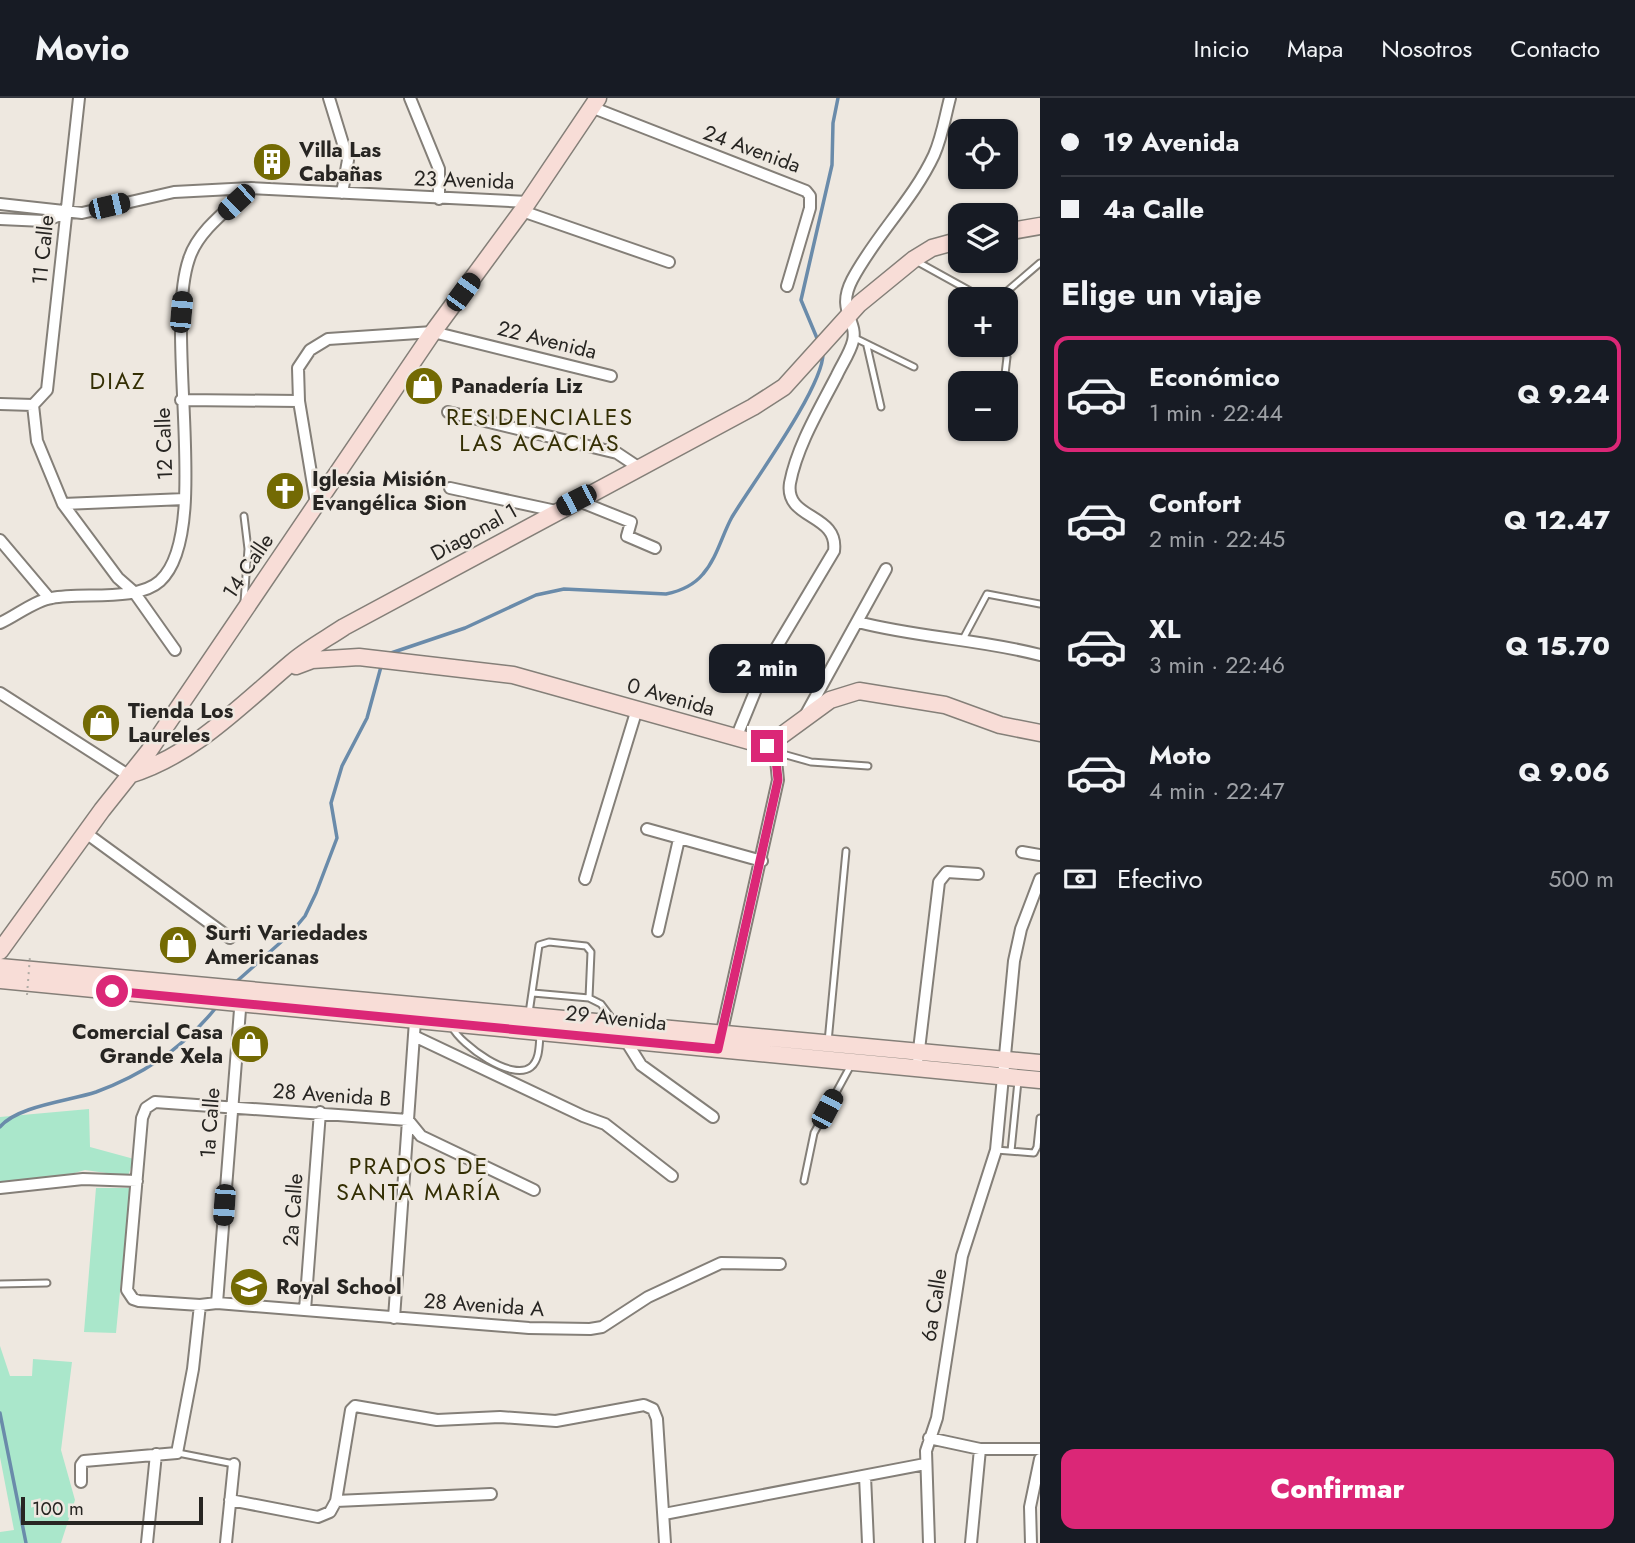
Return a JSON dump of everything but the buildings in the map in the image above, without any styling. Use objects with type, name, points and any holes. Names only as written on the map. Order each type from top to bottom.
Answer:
[{"type":"street","name":"11 Calle","points":[[79,98],[47,390],[36,404],[37,441],[63,504],[118,578],[134,592],[175,650]]},
{"type":"street","points":[[329,98],[348,160],[342,193]]},
{"type":"street","points":[[410,98],[439,169],[439,198]]},
{"type":"street","points":[[736,738],[766,665],[834,551],[833,532],[793,505],[789,498],[790,485],[812,424],[853,337],[846,302],[850,284],[928,165],[940,141],[950,98]]},
{"type":"street","name":"14 Calle","points":[[0,951],[128,775],[149,751],[316,502],[595,102]]},
{"type":"street","name":"24 Avenida","points":[[595,102],[806,191],[810,196],[810,208],[787,286]]},
{"type":"street","name":"23 Avenida","points":[[0,204],[82,213],[174,192],[251,188],[439,198],[525,206],[669,262]]},
{"type":"street","name":"12 Calle","points":[[134,592],[144,591],[161,580],[177,554],[185,499],[181,312],[188,259],[202,236],[251,188]]},
{"type":"street","name":"23 Avenida","points":[[0,219],[44,221],[66,213]]},
{"type":"street","points":[[1018,230],[1040,226]]},
{"type":"street","name":"Diagonal 1","points":[[128,775],[170,760],[276,678],[305,652],[344,627],[753,407],[784,387],[847,317],[914,259],[932,248],[948,244]]},
{"type":"street","name":"22 Avenida","points":[[299,401],[299,363],[310,350],[333,338],[433,332],[611,376]]},
{"type":"street","points":[[181,400],[299,401],[316,502]]},
{"type":"street","points":[[0,404],[36,404]]},
{"type":"street","points":[[448,412],[617,453],[638,467]]},
{"type":"street","points":[[450,488],[556,511]]},
{"type":"street","points":[[63,504],[185,499]]},
{"type":"street","points":[[576,500],[631,522],[627,536],[654,548]]},
{"type":"street","points":[[0,540],[49,598]]},
{"type":"street","points":[[803,718],[886,569]]},
{"type":"street","points":[[0,623],[49,598],[134,592]]},
{"type":"street","points":[[858,622],[1040,655]]},
{"type":"street","name":"0 Avenida","points":[[276,678],[312,660],[359,657],[513,675],[769,749]]},
{"type":"street","points":[[718,1049],[778,780],[769,749],[803,718],[842,694],[859,691],[945,705],[1000,725],[1039,730]]},
{"type":"street","points":[[0,693],[128,775]]},
{"type":"street","points":[[585,879],[637,709]]},
{"type":"street","points":[[647,828],[762,861]]},
{"type":"street","points":[[86,833],[230,938]]},
{"type":"street","points":[[658,931],[679,839]]},
{"type":"street","points":[[1022,852],[1040,855]]},
{"type":"street","points":[[916,1068],[939,882],[947,872],[978,874]]},
{"type":"street","name":"6a Calle","points":[[929,1543],[925,1464],[929,1438],[937,1418],[962,1255],[996,1150],[1010,1077],[1003,1060],[1014,961],[1021,929],[1040,879]]},
{"type":"street","name":"29 Avenida","points":[[0,967],[202,984],[239,995],[415,1028],[450,1024],[718,1049],[918,1051],[1040,1063]]},
{"type":"street","name":"29 Avenida","points":[[0,980],[188,998],[239,995],[529,1014],[722,1033],[827,1051],[852,1062],[1040,1080]]},
{"type":"street","name":"1a Calle","points":[[217,1303],[239,995]]},
{"type":"street","points":[[394,1318],[415,1028],[583,1116],[605,1124],[672,1176]]},
{"type":"street","points":[[626,1041],[641,1065],[713,1117]]},
{"type":"street","name":"28 Avenida B","points":[[137,1181],[142,1118],[150,1105],[161,1101],[408,1120],[421,1136],[534,1190]]},
{"type":"street","name":"2a Calle","points":[[305,1310],[320,1112]]},
{"type":"street","points":[[0,1188],[83,1179],[137,1181]]},
{"type":"street","name":"28 Avenida A","points":[[137,1181],[128,1282],[130,1296],[139,1300],[200,1305],[217,1303],[529,1328],[596,1329],[648,1297],[721,1263],[780,1264]]},
{"type":"street","points":[[80,1482],[81,1465],[85,1461],[177,1453],[193,1369],[200,1305]]},
{"type":"street","points":[[230,1500],[318,1517],[330,1512],[336,1501],[351,1410],[355,1406],[436,1420],[500,1417],[556,1421],[643,1405],[653,1409],[657,1419],[665,1543]]},
{"type":"street","points":[[929,1438],[980,1449],[1040,1449]]},
{"type":"street","points":[[971,1543],[980,1449]]},
{"type":"street","points":[[147,1543],[156,1454]]},
{"type":"street","points":[[1031,1543],[1030,1507],[1040,1459]]},
{"type":"street","points":[[226,1543],[234,1464]]},
{"type":"street","points":[[664,1514],[925,1464]]},
{"type":"street","points":[[865,1476],[868,1543]]},
{"type":"street","points":[[336,1501],[491,1494]]},
{"type":"lane","points":[[914,259],[963,287]]},
{"type":"lane","points":[[1012,287],[1040,263]]},
{"type":"lane","points":[[853,337],[914,367]]},
{"type":"lane","points":[[867,346],[881,407]]},
{"type":"lane","points":[[242,612],[248,549],[244,516]]},
{"type":"lane","points":[[963,639],[987,594],[1040,604]]},
{"type":"lane","points":[[769,749],[811,762],[868,766]]},
{"type":"lane","points":[[827,1051],[846,851]]},
{"type":"lane","points":[[529,1014],[537,950],[548,942],[589,948],[592,953],[589,998]]},
{"type":"lane","points":[[533,993],[589,998],[601,1004],[614,1023]]},
{"type":"lane","points":[[450,1024],[469,1049],[517,1071],[528,1069],[536,1061],[541,1032]]},
{"type":"lane","points":[[804,1181],[814,1133],[852,1062]]},
{"type":"lane","points":[[1010,1077],[1011,1151]]},
{"type":"lane","points":[[996,1150],[1036,1151],[1040,1118]]},
{"type":"lane","points":[[0,1284],[47,1283]]},
{"type":"lane","points":[[177,1453],[234,1464]]},
{"type":"path","points":[[27,995],[30,956]]},
{"type":"green space","points":[[89,1109],[90,1147],[134,1159],[128,1176],[85,1170],[0,1194],[0,1117]]},
{"type":"green space","points":[[96,1188],[130,1188],[116,1333],[84,1332]]},
{"type":"green space","points":[[0,1346],[10,1376],[32,1376],[33,1359],[72,1362],[61,1450],[75,1500],[61,1543],[0,1543],[0,1532],[14,1530],[0,1457]]},
{"type":"waterway","points":[[819,343],[801,300],[832,165],[833,123],[838,98]]},
{"type":"waterway","points":[[388,654],[465,628],[536,595],[564,589],[666,594],[691,585],[708,568],[732,517],[800,411],[820,368],[823,353]]},
{"type":"waterway","points":[[236,982],[290,934],[305,916],[316,893],[337,838],[331,803],[342,766],[367,718],[382,663]]},
{"type":"waterway","points":[[0,1127],[18,1114],[31,1109],[96,1092],[131,1077],[178,1046],[218,1005]]},
{"type":"waterway","points":[[0,1413],[26,1543]]},
{"type":"place","name":"Villa Las Cabañas","points":[[272,162]]},
{"type":"place","name":"Panadería Liz","points":[[424,386]]},
{"type":"place","name":"Iglesia Misión Evangélica Sion","points":[[285,491]]},
{"type":"place","name":"Tienda Los Laureles","points":[[101,723]]},
{"type":"place","name":"Surti Variedades Americanas","points":[[178,945]]},
{"type":"place","name":"Comercial Casa Grande Xela","points":[[250,1044]]},
{"type":"place","name":"Royal School","points":[[249,1287]]},
{"type":"district","name":"DIAZ","points":[[118,381]]},
{"type":"district","name":"RESIDENCIALES LAS ACACIAS","points":[[540,430]]},
{"type":"district","name":"PRADOS DE SANTA MARÍA","points":[[419,1179]]},
{"type":"route","points":[[112,991],[718,1049],[778,780],[776,760],[767,746]]}]
